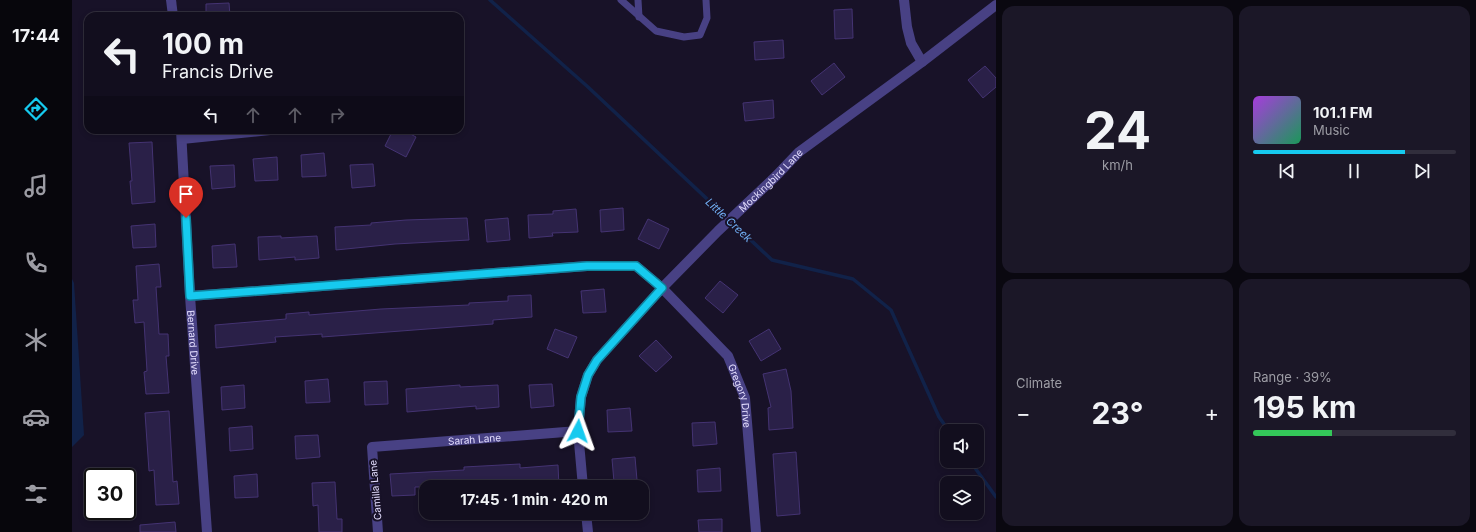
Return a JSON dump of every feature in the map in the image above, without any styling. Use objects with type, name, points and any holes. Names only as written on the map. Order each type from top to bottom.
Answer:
[{"type":"street","points":[[172,0],[173,12]]},
{"type":"street","points":[[904,0],[907,27],[911,43],[922,62]]},
{"type":"street","name":"Mockingbird Lane","points":[[582,480],[578,431],[581,397],[588,375],[597,360],[662,288],[798,152],[922,62],[996,5]]},
{"type":"street","points":[[181,135],[199,134]]},
{"type":"street","name":"Bernard Drive","points":[[181,135],[190,296],[207,532]]},
{"type":"street","name":"Gregory Drive","points":[[190,296],[587,266],[636,266],[662,288],[728,356],[745,398],[756,532]]},
{"type":"street","name":"Sarah Lane","points":[[372,448],[578,431]]},
{"type":"street","name":"Camilla Lane","points":[[372,448],[378,532]]},
{"type":"street","points":[[587,520],[588,532]]},
{"type":"lane","points":[[621,0],[656,31],[684,37],[700,35],[707,18],[706,0]]},
{"type":"lane","points":[[638,0],[640,16]]},
{"type":"water","points":[[72,279],[74,283],[84,435],[72,447]]},
{"type":"building","points":[[229,3],[230,12],[206,12],[206,4]]},
{"type":"building","points":[[852,9],[853,38],[835,39],[834,10]]},
{"type":"building","points":[[783,40],[784,58],[755,60],[754,42]]},
{"type":"building","points":[[834,63],[845,77],[822,95],[811,81]]},
{"type":"building","points":[[985,66],[996,78],[996,87],[983,98],[968,80]]},
{"type":"building","points":[[773,100],[774,118],[745,121],[743,103]]},
{"type":"building","points":[[391,134],[410,134],[416,137],[406,157],[385,146]]},
{"type":"building","points":[[152,142],[155,202],[132,204],[129,143]]},
{"type":"building","points":[[324,153],[326,176],[302,177],[301,155]]},
{"type":"building","points":[[277,157],[278,180],[255,181],[253,159]]},
{"type":"building","points":[[373,164],[375,186],[352,188],[350,165]]},
{"type":"building","points":[[234,165],[235,187],[212,189],[210,166]]},
{"type":"building","points":[[623,208],[624,230],[601,232],[600,210]]},
{"type":"building","points":[[576,209],[578,232],[552,233],[553,236],[529,238],[528,215],[553,214],[553,211]]},
{"type":"building","points":[[467,218],[469,240],[395,244],[336,250],[335,227],[371,225],[371,223],[406,220]]},
{"type":"building","points":[[508,218],[510,240],[487,242],[485,220]]},
{"type":"building","points":[[648,219],[669,229],[659,249],[638,239]]},
{"type":"building","points":[[155,224],[156,247],[133,248],[131,226]]},
{"type":"building","points":[[281,236],[281,238],[317,236],[319,258],[295,260],[295,257],[259,260],[258,237]]},
{"type":"building","points":[[235,244],[237,267],[213,268],[212,246]]},
{"type":"building","points":[[159,264],[161,287],[156,287],[159,334],[168,334],[169,356],[166,356],[169,393],[146,394],[144,372],[147,371],[144,322],[135,323],[133,300],[138,300],[136,266]]},
{"type":"building","points":[[720,281],[738,295],[723,313],[705,298]]},
{"type":"building","points":[[604,289],[606,312],[583,313],[581,291]]},
{"type":"building","points":[[531,295],[532,317],[493,320],[493,324],[322,337],[322,334],[275,337],[276,342],[216,348],[215,325],[286,319],[286,314],[309,312],[309,315],[381,309],[469,305],[469,303],[508,301],[508,296]]},
{"type":"building","points":[[555,329],[577,337],[568,358],[547,349]]},
{"type":"building","points":[[769,329],[781,349],[761,361],[749,341]]},
{"type":"building","points":[[656,340],[672,357],[656,372],[639,356]]},
{"type":"building","points":[[786,369],[791,391],[793,428],[769,430],[768,408],[771,407],[763,374]]},
{"type":"building","points":[[328,379],[330,402],[306,403],[305,381]]},
{"type":"building","points":[[387,381],[388,404],[365,405],[364,382]]},
{"type":"building","points":[[552,384],[554,406],[531,408],[529,385]]},
{"type":"building","points":[[244,385],[245,408],[222,410],[221,387]]},
{"type":"building","points":[[460,385],[460,387],[498,385],[499,407],[476,409],[476,406],[407,412],[406,389]]},
{"type":"building","points":[[630,408],[632,431],[608,432],[607,410]]},
{"type":"building","points":[[169,411],[173,482],[177,481],[179,504],[156,505],[154,470],[149,471],[145,413]]},
{"type":"building","points":[[715,422],[717,444],[693,446],[692,423]]},
{"type":"building","points":[[252,426],[253,449],[230,451],[229,428]]},
{"type":"building","points":[[318,435],[320,457],[296,459],[295,436]]},
{"type":"building","points":[[796,452],[800,514],[777,516],[773,454]]},
{"type":"building","points":[[635,457],[637,480],[614,480],[612,459]]},
{"type":"building","points":[[520,464],[520,468],[558,465],[559,480],[419,480],[419,487],[415,487],[415,495],[392,496],[390,474],[464,470],[464,467]]},
{"type":"building","points":[[720,468],[721,491],[698,492],[697,470]]},
{"type":"building","points":[[257,474],[258,497],[235,498],[234,476]]},
{"type":"building","points":[[335,482],[337,519],[342,519],[342,532],[319,532],[318,505],[313,506],[312,483]]},
{"type":"building","points":[[722,519],[722,532],[699,532],[698,520]]},
{"type":"building","points":[[175,522],[176,532],[140,532],[140,525]]},
{"type":"waterway","name":"Little Creek","points":[[490,0],[588,87],[772,260],[853,279],[891,310],[939,417],[944,424]]},
{"type":"waterway","name":"Little Creek","points":[[975,468],[996,497]]},
{"type":"route","points":[[186,218],[190,296],[587,266],[636,266],[662,288],[597,360],[588,375],[581,397],[578,431]]}]
